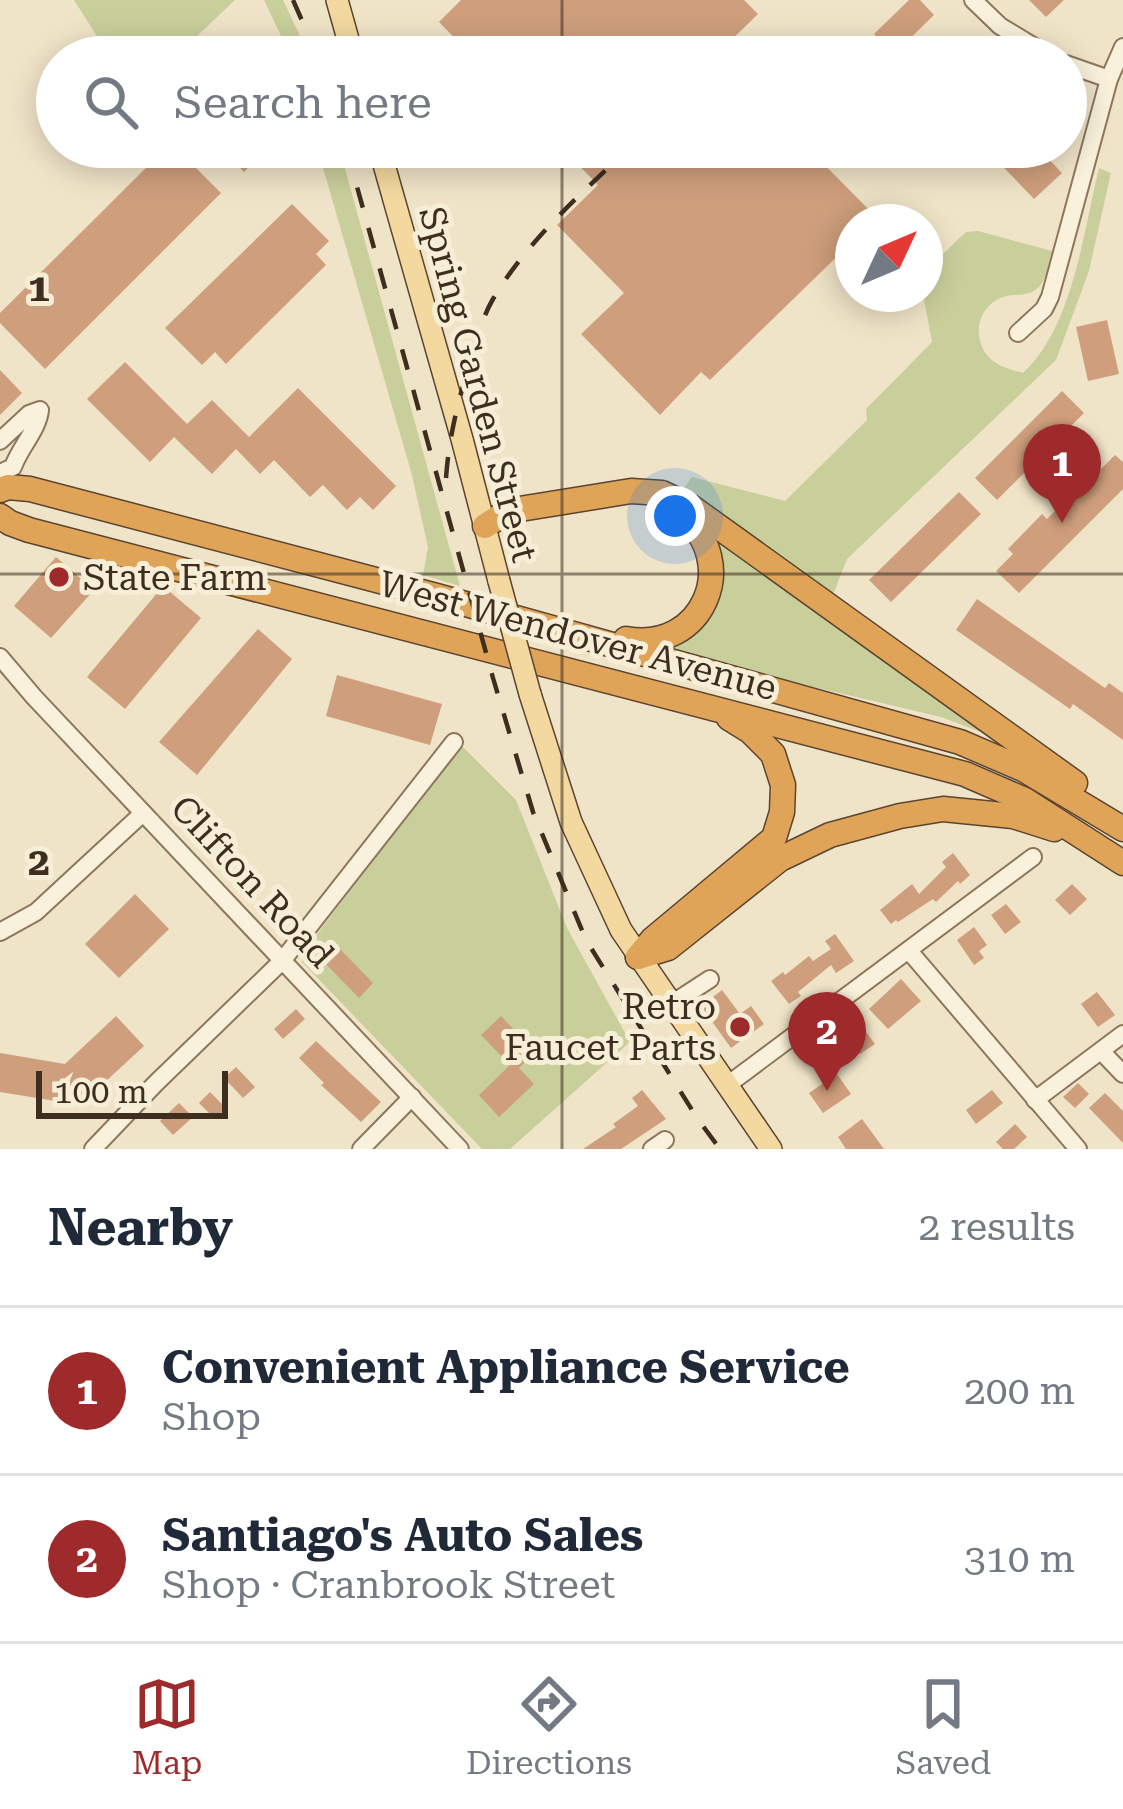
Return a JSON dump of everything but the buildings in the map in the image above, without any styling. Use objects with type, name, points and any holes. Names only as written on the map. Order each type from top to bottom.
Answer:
[{"type":"highway","name":"West Wendover Avenue","points":[[0,490],[30,490],[437,596],[960,742],[1023,770],[1123,829]]},
{"type":"highway","points":[[485,526],[508,511],[631,491],[662,493],[692,507],[1123,817]]},
{"type":"highway","points":[[437,596],[619,638],[652,641],[671,636],[691,621],[710,584],[711,558],[702,536],[686,517],[660,505],[631,504],[512,526],[485,526]]},
{"type":"highway","name":"West Wendover Avenue","points":[[0,516],[29,530],[965,774],[1025,800],[1123,863]]},
{"type":"highway","points":[[638,957],[652,939],[774,838],[782,812],[783,785],[773,754],[750,731],[712,707]]},
{"type":"highway","points":[[638,957],[668,948],[754,878],[805,845],[900,816],[943,809],[981,811],[1088,839]]},
{"type":"main road","points":[[337,0],[347,36]]},
{"type":"main road","name":"Spring Garden Street","points":[[385,168],[530,694],[585,857],[638,957],[771,1149]]},
{"type":"street","points":[[973,0],[1015,36]]},
{"type":"street","points":[[1087,161],[1123,47]]},
{"type":"street","points":[[1087,72],[1109,80]]},
{"type":"street","points":[[1018,333],[1050,297],[1085,168]]},
{"type":"street","points":[[0,441],[28,414],[40,410],[39,421],[13,466],[0,473]]},
{"type":"street","name":"Clifton Road","points":[[0,657],[460,1149]]},
{"type":"street","points":[[93,1149],[282,961],[454,742]]},
{"type":"street","points":[[0,932],[36,912],[143,813]]},
{"type":"street","points":[[726,1086],[1034,857]]},
{"type":"street","points":[[910,952],[1078,1149]]},
{"type":"street","points":[[670,1005],[710,979]]},
{"type":"street","points":[[1035,1100],[1123,1034]]},
{"type":"street","points":[[1101,1051],[1123,1074]]},
{"type":"street","points":[[361,1149],[412,1097]]},
{"type":"green space","points":[[74,0],[235,0],[197,36],[97,36]]},
{"type":"green space","points":[[264,0],[283,0],[300,36],[281,36]]},
{"type":"green space","points":[[323,168],[345,168],[460,586],[423,575],[428,547],[412,475]]},
{"type":"green space","points":[[1099,168],[1111,173],[1089,271],[1056,360],[847,559],[833,595],[684,488],[692,477],[785,501],[867,420],[866,409],[932,342],[926,312],[943,312],[943,254],[966,232],[1052,251],[1039,287],[998,299],[979,324],[987,355],[1023,373],[1054,331],[1081,249]]},
{"type":"green space","points":[[705,531],[991,736],[941,717],[648,648],[698,626]]},
{"type":"green space","points":[[461,745],[516,800],[567,928],[630,1042],[510,1149],[482,1149],[302,962],[305,950]]},
{"type":"railway","points":[[293,0],[309,36]]},
{"type":"railway","points":[[352,168],[533,812],[586,940],[720,1149]]},
{"type":"railway","points":[[446,478],[458,404],[493,299],[539,237],[608,168]]},
{"type":"place","name":"Convenient Appliance Service","points":[[1062,523]]},
{"type":"place","name":"State Farm","points":[[59,577]]},
{"type":"place","name":"Retro Faucet Parts","points":[[740,1027]]},
{"type":"place","name":"Santiago's Auto Sales","points":[[827,1091]]}]
